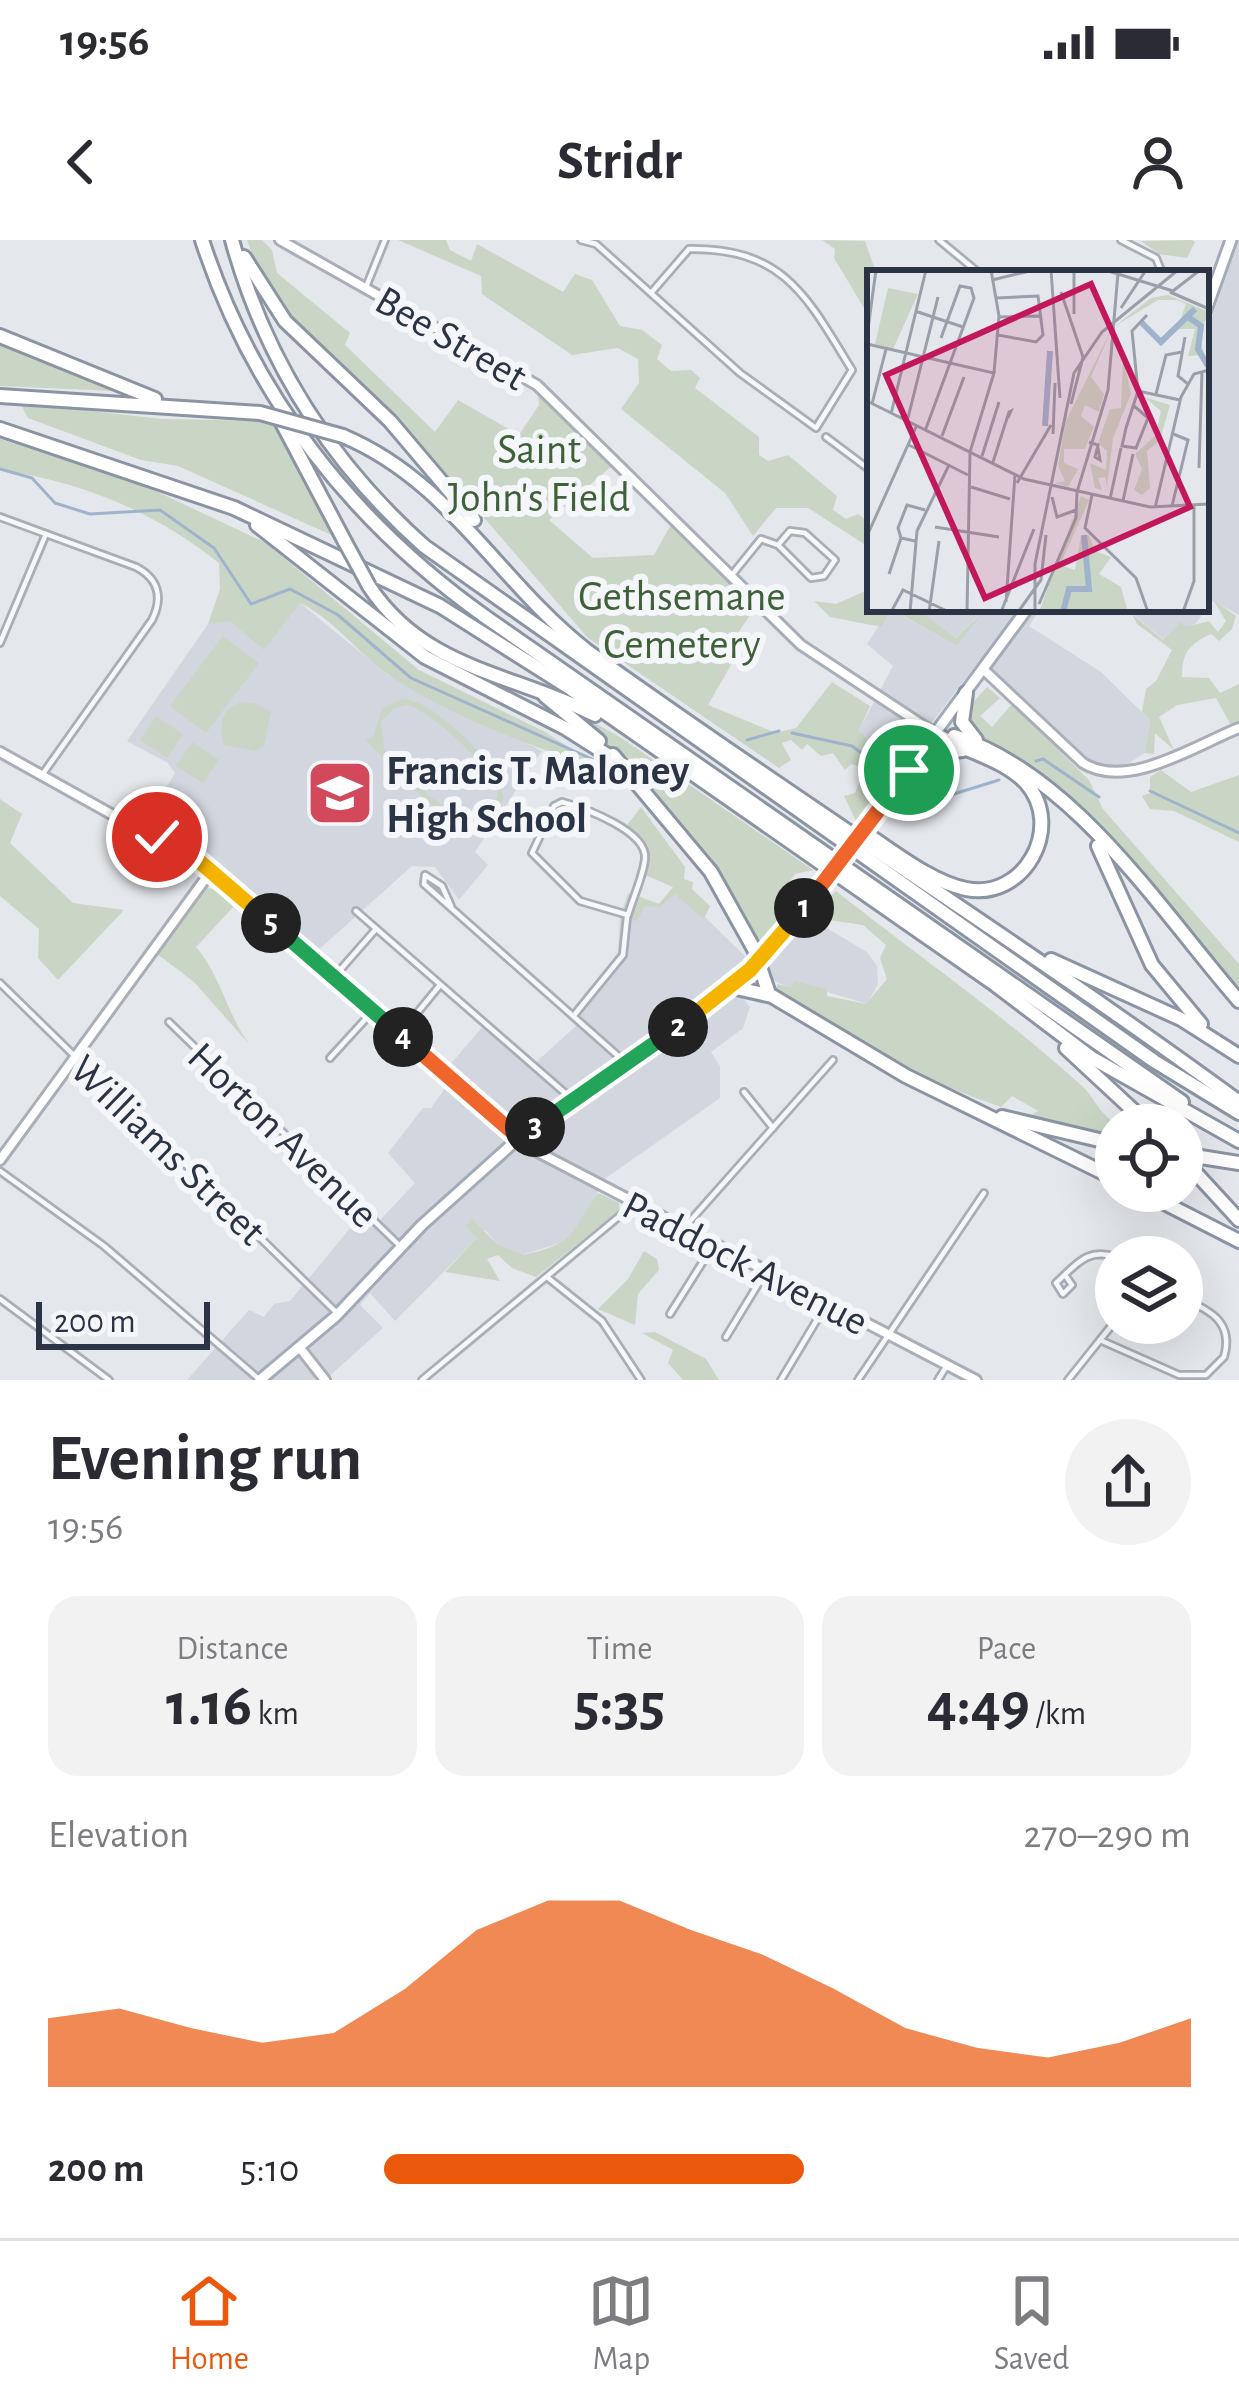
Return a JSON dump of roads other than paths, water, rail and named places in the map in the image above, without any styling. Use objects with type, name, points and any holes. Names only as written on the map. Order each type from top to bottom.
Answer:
[{"type":"highway","points":[[202,240],[249,363],[369,586],[401,626],[436,653],[586,711],[648,745]]},
{"type":"highway","points":[[233,240],[274,308],[417,452],[535,604]]},
{"type":"highway","points":[[233,240],[260,319],[302,404],[370,494],[434,555],[1138,1050],[1239,1113]]},
{"type":"highway","points":[[0,336],[130,393],[197,408]]},
{"type":"highway","points":[[245,345],[319,463],[386,537],[443,586],[1239,1139]]},
{"type":"highway","points":[[0,396],[260,413],[343,436],[389,459],[436,493],[535,604],[586,650],[1109,1005],[1239,1102]]},
{"type":"highway","points":[[0,429],[214,500],[346,557],[440,606],[648,745],[1092,1058],[1239,1139]]},
{"type":"highway","points":[[214,500],[279,539],[430,660],[565,728],[617,761]]},
{"type":"highway","points":[[966,693],[963,724],[986,748]]},
{"type":"highway","points":[[545,695],[617,761],[704,862],[758,962],[761,982],[772,995]]},
{"type":"highway","points":[[824,814],[843,820],[955,886],[976,890],[1001,886],[1033,859],[1041,813],[1022,780],[936,734]]},
{"type":"highway","points":[[936,734],[986,748],[1032,773],[1081,820],[1239,1000]]},
{"type":"highway","points":[[909,770],[943,752],[970,751]]},
{"type":"highway","points":[[1081,820],[1111,869],[1152,965],[1181,1005],[1225,1046]]},
{"type":"highway","points":[[987,925],[1188,1023],[1239,1056]]},
{"type":"highway","points":[[967,969],[1124,1104]]},
{"type":"highway","points":[[732,986],[772,995],[906,1076],[1095,1168]]},
{"type":"highway","points":[[989,1115],[1095,1139]]},
{"type":"highway","points":[[1203,1158],[1239,1162]]},
{"type":"highway","points":[[1203,1176],[1239,1220]]},
{"type":"highway","points":[[1182,1212],[1239,1241]]},
{"type":"main road","name":"Bee Street","points":[[280,240],[537,385],[820,660],[936,734]]},
{"type":"main road","points":[[1209,302],[1231,240]]},
{"type":"main road","points":[[260,1380],[338,1314],[400,1246],[519,1138],[732,986],[758,962],[820,887],[1025,612]]},
{"type":"main road","points":[[983,669],[1083,763],[1104,773],[1135,770],[1239,728]]},
{"type":"main road","name":"Paddock Avenue","points":[[0,752],[211,872],[519,1138],[634,1204],[976,1380]]},
{"type":"main road","points":[[0,1160],[211,872]]},
{"type":"main road","points":[[300,1348],[325,1380]]},
{"type":"street","points":[[365,287],[385,240]]},
{"type":"street","points":[[580,240],[596,242],[651,293],[740,373],[816,428],[852,370],[804,292],[786,275],[739,252],[689,249],[651,293]]},
{"type":"street","points":[[938,240],[975,270]]},
{"type":"street","points":[[1121,240],[1152,255],[1160,270]]},
{"type":"street","points":[[826,437],[867,468]]},
{"type":"street","points":[[0,517],[144,571],[157,588],[159,605],[42,775]]},
{"type":"street","points":[[731,576],[754,541],[778,545],[811,578],[824,576],[835,560],[805,533],[790,532],[778,545]]},
{"type":"street","points":[[0,643],[46,534]]},
{"type":"street","points":[[575,1014],[623,955],[628,915],[645,860],[643,846],[584,811],[558,803],[532,844],[534,856],[580,902],[628,915]]},
{"type":"street","points":[[452,906],[442,886],[424,875],[424,884],[626,1063]]},
{"type":"street","points":[[356,911],[573,1100]]},
{"type":"street","points":[[334,977],[376,928]]},
{"type":"street","name":"Williams Street","points":[[0,983],[338,1314]]},
{"type":"street","points":[[400,1034],[440,985]]},
{"type":"street","points":[[330,1058],[373,1011]]},
{"type":"street","name":"Horton Avenue","points":[[169,1022],[400,1246]]},
{"type":"street","points":[[683,1229],[833,1060]]},
{"type":"street","points":[[744,1092],[773,1128]]},
{"type":"street","points":[[0,1171],[104,1246],[260,1380]]},
{"type":"street","points":[[858,1380],[885,1334],[965,1227],[984,1192]]},
{"type":"street","points":[[422,1380],[634,1204]]},
{"type":"street","points":[[670,1314],[713,1244]]},
{"type":"street","points":[[1065,1275],[1085,1256],[1095,1256]]},
{"type":"street","points":[[726,1337],[766,1271]]},
{"type":"street","points":[[547,1276],[602,1321],[640,1380]]},
{"type":"street","points":[[0,1299],[110,1380]]},
{"type":"street","points":[[781,1380],[827,1303]]},
{"type":"street","points":[[1109,1344],[1179,1376],[1206,1375],[1224,1357],[1226,1330],[1216,1315],[1203,1308]]},
{"type":"street","points":[[1068,1380],[1097,1344]]},
{"type":"street","points":[[938,1380],[946,1366]]},
{"type":"waterway","points":[[0,469],[32,478],[55,503],[90,514],[160,510],[214,548],[251,604],[290,589],[338,615],[411,678],[601,763]]},
{"type":"waterway","points":[[747,740],[779,731]]},
{"type":"waterway","points":[[792,733],[852,746],[887,772]]},
{"type":"waterway","points":[[1036,761],[1043,759],[1099,797]]},
{"type":"waterway","points":[[634,765],[680,791]]},
{"type":"waterway","points":[[906,797],[941,798],[999,780]]},
{"type":"waterway","points":[[1150,791],[1239,833]]},
{"type":"place","name":"Francis T. Maloney High School","points":[[340,793]]},
{"type":"park label","name":"Saint John's Field","points":[[539,472]]},
{"type":"park label","name":"Gethsemane Cemetery","points":[[682,619]]}]
